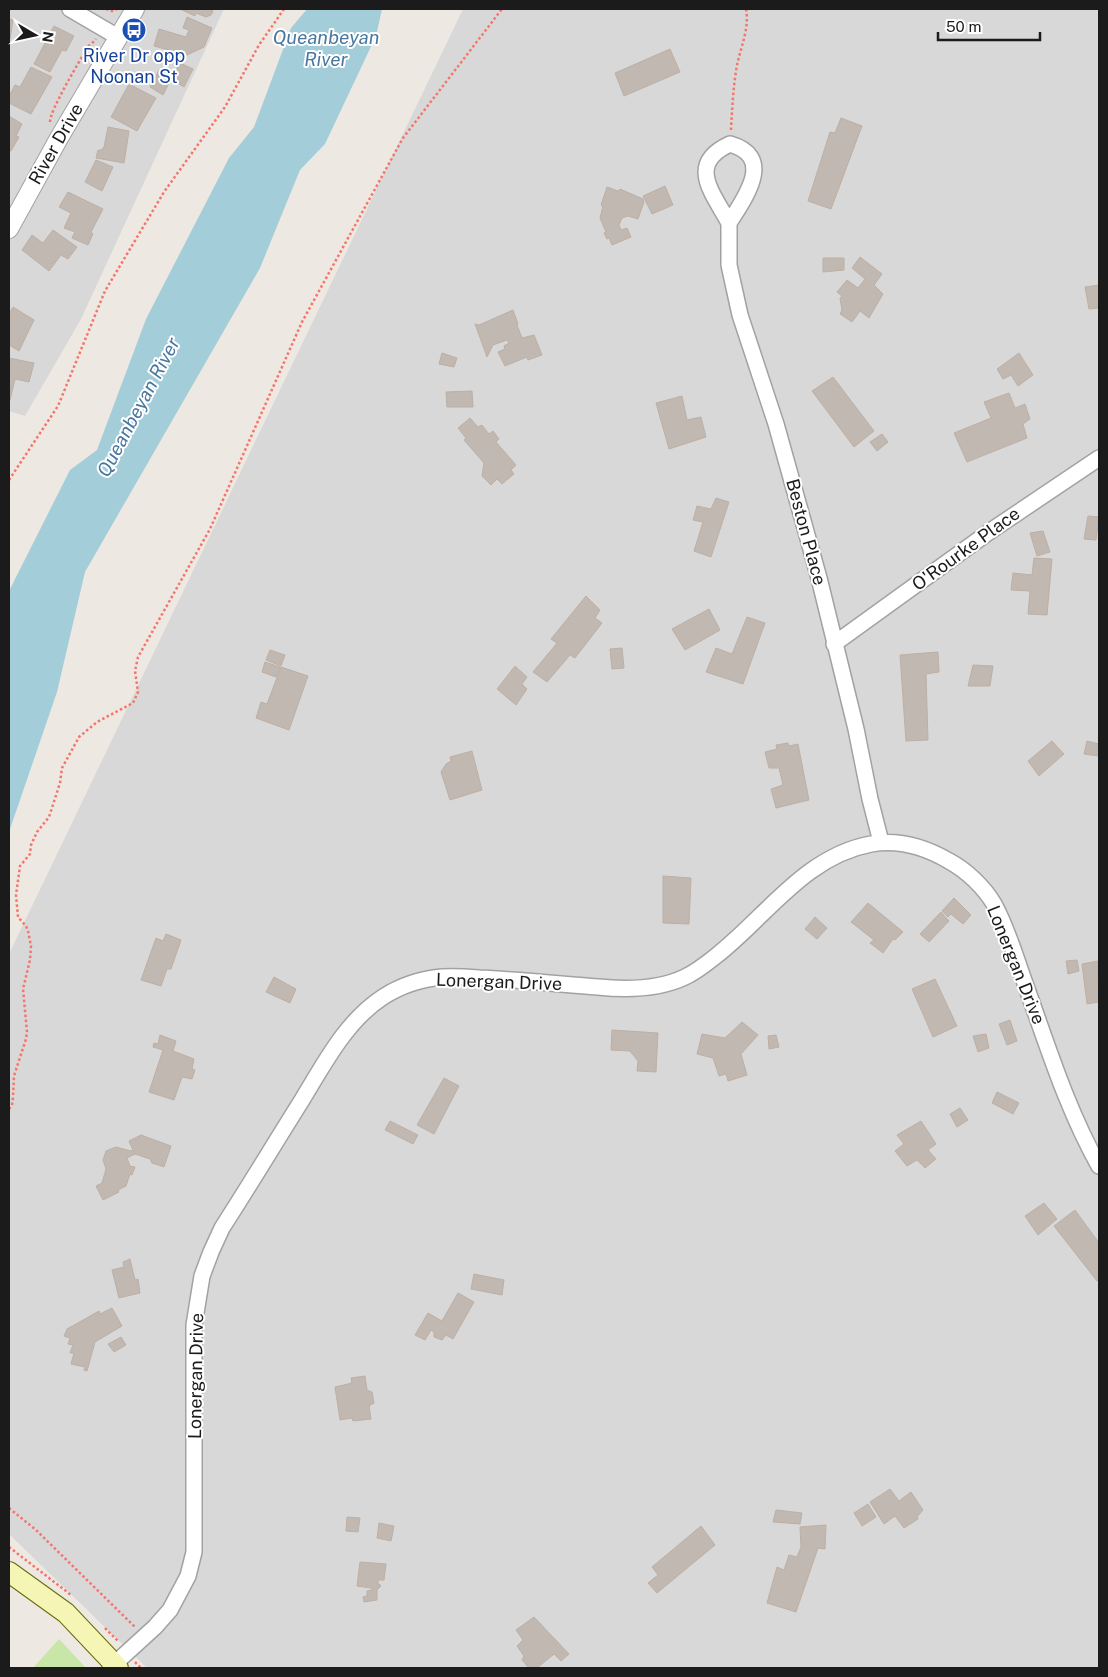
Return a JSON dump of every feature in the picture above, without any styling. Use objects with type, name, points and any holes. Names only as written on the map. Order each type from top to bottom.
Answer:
[{"type":"main road","points":[[16,1578],[66,1613],[111,1667]]},
{"type":"street","points":[[70,9],[118,37]]},
{"type":"street","name":"River Drive","points":[[9,229],[135,9]]},
{"type":"street","points":[[729,223],[750,189],[754,177],[754,164],[748,153],[740,147],[730,144]]},
{"type":"street","name":"Beston Place","points":[[730,144],[719,149],[710,157],[706,170],[706,181],[729,223],[729,265],[740,315],[776,424],[819,578],[881,842]]},
{"type":"street","name":"O'Rourke Place","points":[[834,644],[989,532],[1099,458]]},
{"type":"street","name":"Lonergan Drive","points":[[111,1667],[145,1637],[170,1610],[188,1576],[194,1552],[194,1325],[202,1276],[211,1252],[227,1221],[327,1059],[347,1030],[364,1012],[383,997],[404,986],[444,976],[634,989],[659,986],[684,978],[704,966],[792,886],[816,866],[836,854],[881,842],[907,844],[930,850],[954,863],[976,882],[993,902],[1006,931],[1058,1078],[1084,1139],[1099,1166]]},
{"type":"path","points":[[106,9],[112,11],[117,9]]},
{"type":"path","points":[[9,480],[58,406],[105,291],[164,192],[225,106],[284,9]]},
{"type":"path","points":[[9,1109],[13,1097],[14,1076],[26,1039],[24,989],[31,946],[26,926],[18,917],[16,895],[20,866],[30,854],[31,845],[37,832],[49,817],[60,783],[62,768],[79,737],[98,722],[133,703],[138,692],[135,671],[140,652],[210,529],[302,322],[403,138],[502,9]]},
{"type":"path","points":[[730,144],[736,69],[746,33],[746,9]]},
{"type":"path","points":[[9,1508],[36,1530],[145,1637]]},
{"type":"shaded area","points":[[9,9],[224,9],[81,319],[25,416],[9,411]]},
{"type":"shaded area","points":[[463,9],[1099,9],[1099,1668],[147,1668],[9,1534],[9,954]]},
{"type":"green space","points":[[59,1639],[86,1668],[33,1668]]},
{"type":"water","name":"Queanbeyan River","points":[[307,9],[382,9],[376,36],[325,144],[300,170],[260,268],[85,572],[57,692],[9,832],[9,591],[70,470],[97,450],[146,319],[229,158],[254,127],[291,28]]},
{"type":"building","points":[[180,9],[212,9],[213,12],[206,17],[196,13],[195,16]]},
{"type":"building","points":[[187,17],[212,28],[204,47],[187,55],[154,46],[159,29],[186,37],[189,30],[183,28]]},
{"type":"building","points":[[9,19],[13,20],[10,39],[9,39]]},
{"type":"building","points":[[54,26],[74,36],[66,51],[62,50],[50,72],[34,64]]},
{"type":"building","points":[[670,49],[680,72],[624,96],[615,73]]},
{"type":"building","points":[[180,63],[193,69],[184,87],[171,79],[163,95],[150,87],[159,70],[173,76]]},
{"type":"building","points":[[31,67],[52,77],[31,114],[9,103],[9,96],[15,85],[20,87]]},
{"type":"building","points":[[129,84],[156,98],[137,131],[111,117]]},
{"type":"building","points":[[9,116],[22,124],[16,136],[19,137],[11,151],[9,150]]},
{"type":"building","points":[[841,118],[862,126],[831,209],[808,201],[830,132],[835,133]]},
{"type":"building","points":[[108,127],[129,131],[124,163],[96,158],[98,150],[104,147]]},
{"type":"building","points":[[96,160],[113,167],[102,191],[85,182]]},
{"type":"building","points":[[665,186],[673,205],[652,214],[643,196]]},
{"type":"building","points":[[607,187],[618,191],[620,189],[643,199],[644,202],[638,219],[628,216],[622,218],[619,225],[621,230],[627,228],[631,237],[612,245],[604,233],[606,232],[600,218],[603,206],[601,205]]},
{"type":"building","points":[[68,192],[103,209],[91,232],[93,234],[88,245],[72,238],[75,232],[64,228],[71,213],[59,207]]},
{"type":"building","points":[[53,230],[77,247],[68,259],[61,255],[49,271],[22,250],[32,235],[43,243]]},
{"type":"building","points":[[860,257],[882,274],[874,285],[883,294],[869,318],[860,311],[852,322],[840,314],[842,310],[840,298],[842,296],[837,292],[847,280],[858,288],[865,279],[852,268]]},
{"type":"building","points":[[823,258],[844,258],[844,270],[823,272]]},
{"type":"building","points":[[1099,285],[1099,308],[1089,309],[1085,287]]},
{"type":"building","points":[[13,307],[34,320],[19,351],[9,345],[9,314]]},
{"type":"building","points":[[513,310],[522,338],[534,335],[542,355],[528,360],[527,357],[505,366],[498,352],[505,349],[504,346],[509,343],[507,340],[493,345],[487,357],[475,324],[479,325]]},
{"type":"building","points":[[442,353],[457,358],[454,367],[439,364]]},
{"type":"building","points":[[1019,353],[1033,375],[1018,386],[1011,375],[1003,379],[997,369]]},
{"type":"building","points":[[9,358],[34,363],[29,382],[15,379],[10,400]]},
{"type":"building","points":[[833,377],[874,431],[854,447],[812,391]]},
{"type":"building","points":[[472,391],[473,407],[447,407],[446,392]]},
{"type":"building","points":[[1009,393],[1015,408],[1025,404],[1030,419],[1023,424],[1027,438],[967,462],[954,433],[991,418],[984,402]]},
{"type":"building","points":[[682,396],[687,420],[701,417],[706,437],[669,449],[656,403]]},
{"type":"building","points":[[470,418],[478,427],[482,425],[489,434],[493,431],[499,439],[496,442],[516,465],[511,470],[514,474],[502,484],[497,479],[491,485],[482,476],[484,463],[464,440],[466,438],[458,428]]},
{"type":"building","points":[[882,434],[888,442],[877,451],[870,442]]},
{"type":"building","points":[[716,498],[729,502],[711,557],[694,551],[703,522],[693,520],[697,506],[711,509]]},
{"type":"building","points":[[1088,516],[1099,517],[1096,540],[1084,539]]},
{"type":"building","points":[[1043,531],[1050,552],[1037,556],[1030,533]]},
{"type":"building","points":[[1034,558],[1052,559],[1047,615],[1028,614],[1030,591],[1011,590],[1013,573],[1032,575]]},
{"type":"building","points":[[586,596],[600,610],[595,618],[602,623],[575,658],[570,655],[547,682],[533,672],[557,643],[551,639]]},
{"type":"building","points":[[709,609],[720,630],[685,650],[672,629]]},
{"type":"building","points":[[747,617],[765,623],[743,684],[706,672],[716,648],[732,654]]},
{"type":"building","points":[[622,648],[624,668],[612,669],[610,649]]},
{"type":"building","points":[[270,650],[285,655],[281,666],[266,660]]},
{"type":"building","points":[[938,652],[939,672],[926,674],[928,740],[906,741],[900,655]]},
{"type":"building","points":[[265,662],[280,667],[276,677],[262,672]]},
{"type":"building","points":[[973,665],[993,666],[990,686],[968,686]]},
{"type":"building","points":[[515,666],[527,677],[522,684],[527,689],[516,705],[497,689]]},
{"type":"building","points":[[281,667],[308,676],[289,730],[256,718],[261,702],[267,704]]},
{"type":"building","points":[[1052,741],[1064,754],[1039,776],[1028,761]]},
{"type":"building","points":[[1087,741],[1099,744],[1099,756],[1084,754]]},
{"type":"building","points":[[788,743],[789,746],[798,744],[809,800],[776,808],[771,789],[783,785],[779,768],[769,768],[765,752],[777,749],[776,745]]},
{"type":"building","points":[[472,751],[482,790],[450,800],[441,772],[446,764],[451,761],[450,757]]},
{"type":"building","points":[[663,876],[691,878],[689,924],[663,923]]},
{"type":"building","points":[[954,898],[971,915],[963,924],[951,914],[948,917],[942,911]]},
{"type":"building","points":[[868,903],[903,932],[895,940],[893,939],[883,953],[870,943],[874,940],[851,922]]},
{"type":"building","points":[[941,912],[949,921],[929,942],[920,934]]},
{"type":"building","points":[[815,917],[827,928],[817,939],[805,929]]},
{"type":"building","points":[[166,934],[181,940],[171,969],[167,969],[161,986],[141,980],[156,938],[163,941]]},
{"type":"building","points":[[1077,960],[1079,971],[1068,974],[1066,961]]},
{"type":"building","points":[[1098,961],[1099,1002],[1087,1004],[1082,964]]},
{"type":"building","points":[[274,977],[296,989],[290,1003],[266,992]]},
{"type":"building","points":[[935,979],[957,1026],[933,1037],[912,989]]},
{"type":"building","points":[[1010,1020],[1017,1041],[1007,1045],[999,1024]]},
{"type":"building","points":[[742,1022],[758,1035],[741,1054],[747,1075],[728,1081],[726,1074],[719,1076],[713,1058],[697,1054],[702,1034],[725,1038]]},
{"type":"building","points":[[612,1030],[658,1033],[656,1072],[637,1071],[638,1061],[630,1051],[611,1050]]},
{"type":"building","points":[[986,1034],[989,1048],[978,1052],[973,1036]]},
{"type":"building","points":[[160,1035],[176,1041],[173,1051],[194,1059],[192,1069],[195,1070],[192,1079],[182,1077],[174,1100],[149,1092],[163,1050],[153,1047],[154,1043],[158,1044]]},
{"type":"building","points":[[776,1035],[779,1047],[769,1049],[768,1036]]},
{"type":"building","points":[[444,1078],[459,1086],[434,1134],[417,1125]]},
{"type":"building","points":[[997,1092],[1019,1103],[1013,1114],[992,1103]]},
{"type":"building","points":[[960,1108],[968,1120],[957,1127],[950,1114]]},
{"type":"building","points":[[390,1121],[418,1135],[413,1144],[385,1130]]},
{"type":"building","points":[[921,1121],[936,1144],[928,1150],[936,1159],[925,1168],[917,1160],[907,1166],[895,1151],[904,1144],[897,1135]]},
{"type":"building","points":[[141,1135],[171,1146],[164,1167],[152,1163],[150,1159],[135,1154],[127,1158],[130,1166],[135,1167],[132,1175],[130,1174],[126,1186],[103,1200],[96,1186],[102,1183],[106,1169],[103,1160],[106,1151],[116,1147],[131,1151],[133,1150],[129,1141]]},
{"type":"building","points":[[1044,1203],[1057,1219],[1038,1235],[1025,1216]]},
{"type":"building","points":[[1075,1210],[1099,1243],[1099,1280],[1097,1281],[1054,1226]]},
{"type":"building","points":[[130,1259],[135,1280],[138,1279],[140,1293],[119,1298],[112,1270],[124,1267],[123,1262]]},
{"type":"building","points":[[474,1274],[504,1280],[502,1295],[471,1289]]},
{"type":"building","points":[[458,1293],[474,1302],[453,1339],[446,1335],[442,1340],[434,1337],[434,1332],[431,1330],[425,1340],[415,1335],[428,1313],[442,1321]]},
{"type":"building","points":[[112,1308],[122,1326],[95,1342],[87,1371],[84,1370],[85,1367],[71,1364],[74,1353],[70,1353],[73,1345],[68,1344],[70,1338],[64,1336],[67,1329],[99,1311],[100,1314]]},
{"type":"building","points":[[121,1337],[126,1345],[114,1352],[108,1344]]},
{"type":"building","points":[[365,1376],[367,1390],[372,1392],[374,1403],[369,1406],[371,1419],[353,1421],[352,1418],[340,1420],[335,1387],[352,1383],[351,1378]]},
{"type":"building","points":[[890,1489],[899,1501],[911,1492],[923,1510],[917,1517],[918,1519],[904,1528],[895,1516],[884,1524],[870,1502]]},
{"type":"building","points":[[868,1504],[876,1517],[862,1526],[854,1513]]},
{"type":"building","points":[[776,1510],[802,1513],[800,1524],[773,1522]]},
{"type":"building","points":[[347,1517],[360,1518],[358,1532],[346,1531]]},
{"type":"building","points":[[379,1523],[394,1526],[391,1541],[377,1538]]},
{"type":"building","points":[[826,1525],[825,1549],[818,1548],[796,1612],[767,1603],[777,1567],[784,1570],[789,1555],[797,1557],[801,1547],[800,1527]]},
{"type":"building","points":[[701,1526],[715,1545],[657,1593],[648,1583],[658,1575],[652,1567]]},
{"type":"building","points":[[360,1562],[386,1564],[384,1580],[378,1580],[381,1586],[377,1590],[377,1600],[364,1602],[363,1597],[367,1596],[367,1591],[372,1590],[371,1588],[357,1586]]},
{"type":"building","points":[[534,1617],[569,1654],[561,1661],[554,1654],[537,1668],[529,1668],[522,1660],[524,1656],[517,1646],[523,1640],[516,1630]]},
{"type":"place","name":"River Dr opp Noonan St","points":[[134,30]]}]
